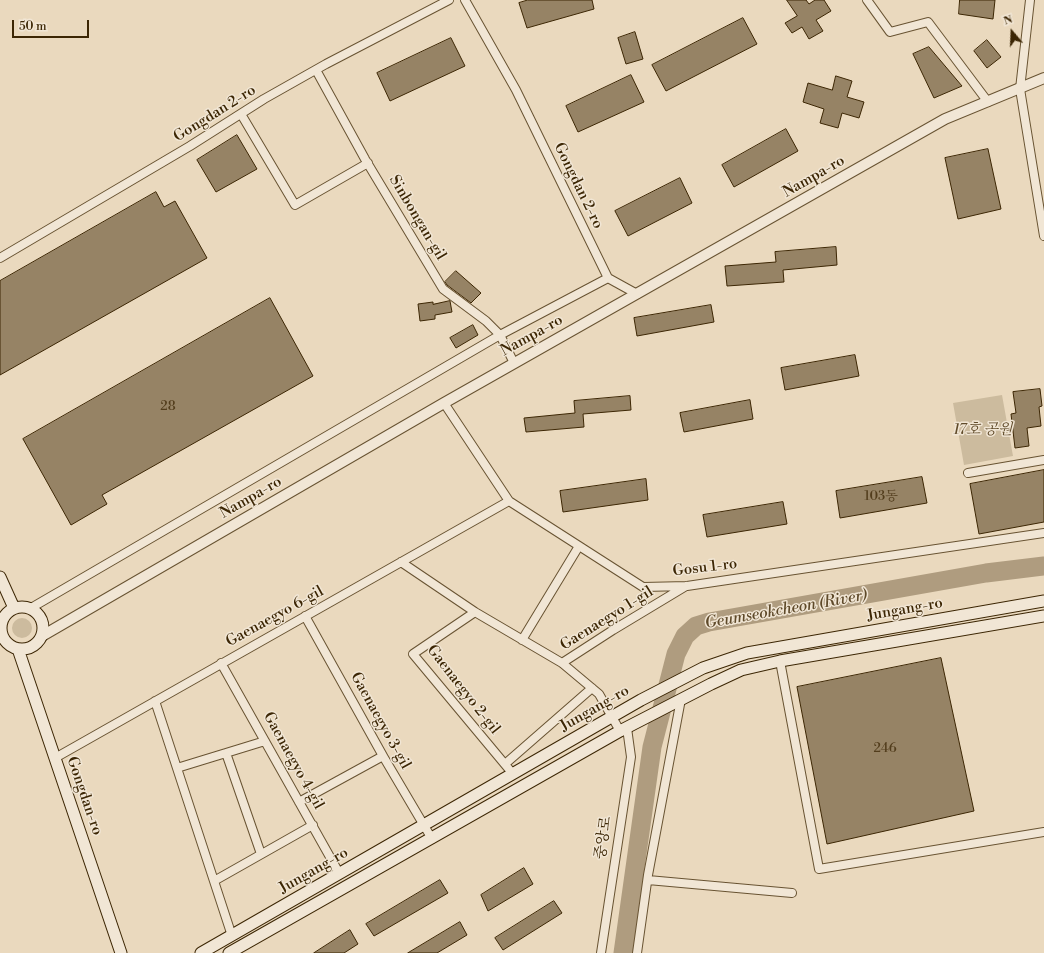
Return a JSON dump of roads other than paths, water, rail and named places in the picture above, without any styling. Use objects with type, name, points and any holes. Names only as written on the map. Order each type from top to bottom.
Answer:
[{"type":"main road","points":[[0,577],[14,608]]},
{"type":"main road","name":"Jungang-ro","points":[[201,953],[640,700],[703,668],[747,653],[1044,601]]},
{"type":"main road","points":[[20,606],[31,608],[36,611],[44,625],[42,636],[39,641],[30,648],[18,648],[9,645],[1,630],[3,619],[14,608],[20,606]]},
{"type":"main road","name":"Jungang-ro","points":[[229,953],[624,729],[741,670],[780,661],[1044,616]]},
{"type":"main road","name":"Gongdan-ro","points":[[18,648],[121,953]]},
{"type":"street","name":"Gongdan 2-ro","points":[[0,258],[190,146],[264,99],[450,0]]},
{"type":"street","name":"Gongdan 2-ro","points":[[465,0],[516,90],[608,278]]},
{"type":"street","points":[[867,0],[890,32],[928,22],[988,102]]},
{"type":"street","points":[[1030,0],[1020,89],[1044,236]]},
{"type":"street","name":"Sinbongan-gil","points":[[316,70],[368,163],[443,289],[486,321],[500,335],[514,363]]},
{"type":"street","name":"Nampa-ro","points":[[42,636],[444,403],[945,119],[1044,78]]},
{"type":"street","points":[[241,114],[294,205],[368,163]]},
{"type":"street","points":[[31,608],[500,335],[608,278],[637,294]]},
{"type":"street","name":"Gosu 1-ro","points":[[444,403],[509,501],[643,587],[687,586],[1044,533]]},
{"type":"street","points":[[968,472],[1044,460]]},
{"type":"street","name":"Gaenaegyo 6-gil","points":[[55,758],[509,501]]},
{"type":"street","points":[[522,640],[579,546]]},
{"type":"street","name":"Gaenaegyo 1-gil","points":[[401,562],[476,612],[562,663],[599,694],[612,717],[624,729]]},
{"type":"street","name":"Gaenaegyo 1-gil","points":[[562,663],[613,630],[687,586]]},
{"type":"street","name":"Gaenaegyo 2-gil","points":[[476,612],[413,654],[512,774]]},
{"type":"street","name":"Gaenaegyo 3-gil","points":[[305,616],[383,756],[432,838]]},
{"type":"street","points":[[780,661],[819,869],[1044,832]]},
{"type":"street","name":"Gaenaegyo 4-gil","points":[[221,663],[340,873]]},
{"type":"street","points":[[505,764],[592,688]]},
{"type":"street","points":[[637,953],[648,880],[681,699]]},
{"type":"street","points":[[155,701],[232,936]]},
{"type":"street","name":"중앙로","points":[[601,953],[631,757],[624,729]]},
{"type":"street","points":[[177,768],[265,741]]},
{"type":"street","points":[[226,753],[261,854]]},
{"type":"street","points":[[299,802],[383,756]]},
{"type":"street","points":[[214,881],[313,825]]},
{"type":"street","points":[[648,880],[792,893]]},
{"type":"waterway","name":"Geumseokcheon (River)","points":[[623,953],[652,747],[676,654],[685,636],[696,626],[709,622],[986,573],[1044,566]]},
{"type":"park label","name":"17호 공원","points":[[983,430]]}]
